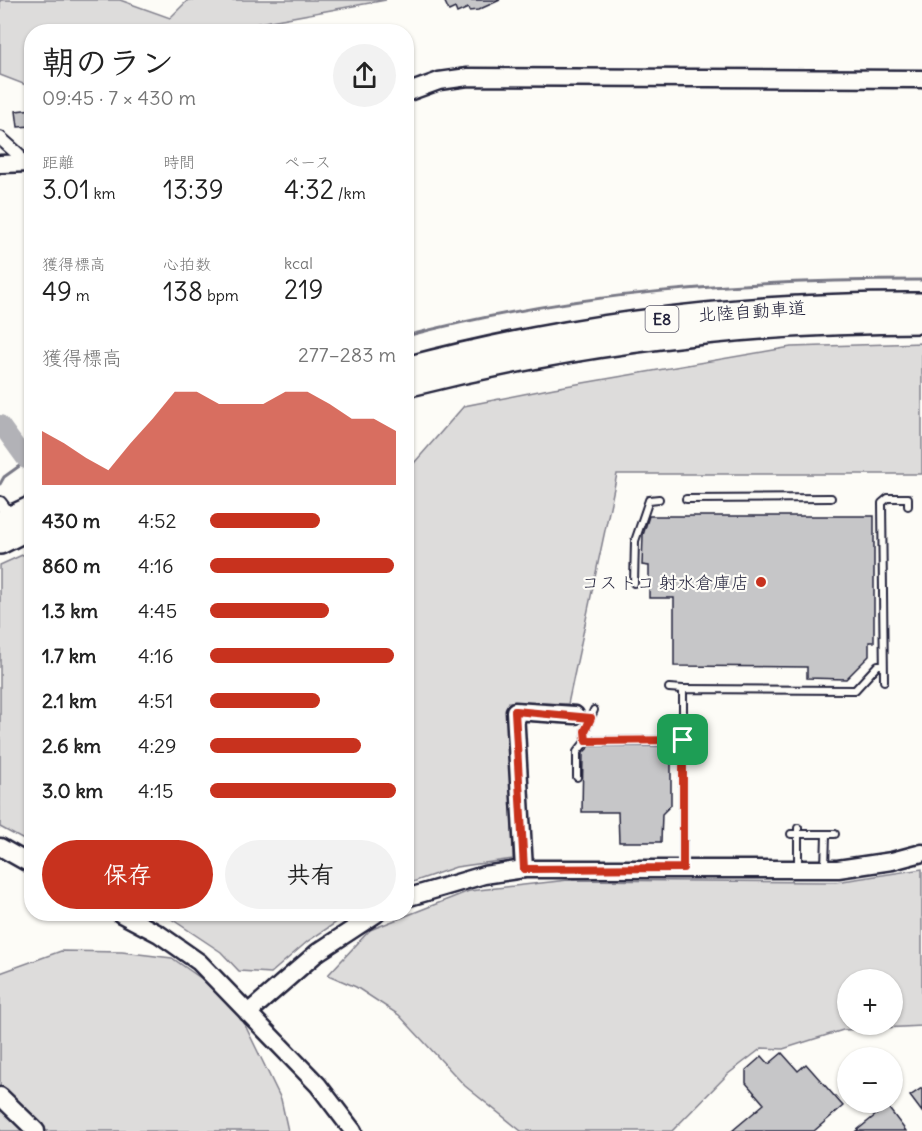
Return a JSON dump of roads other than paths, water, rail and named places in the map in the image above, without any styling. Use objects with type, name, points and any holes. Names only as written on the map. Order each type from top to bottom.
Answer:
[{"type":"highway","name":"北陸自動車道","points":[[414,366],[508,343],[632,322],[752,309],[922,304]]},
{"type":"highway","name":"北陸自動車道","points":[[414,384],[521,360],[635,340],[753,327],[922,322]]},
{"type":"highway","points":[[1,513],[24,506]]},
{"type":"highway","points":[[0,543],[24,531]]},
{"type":"street","points":[[414,90],[439,81],[468,77],[922,79]]},
{"type":"street","points":[[0,138],[24,161]]},
{"type":"street","points":[[0,164],[24,163]]},
{"type":"street","points":[[524,869],[515,711],[588,718]]},
{"type":"street","points":[[0,848],[24,861]]},
{"type":"street","points":[[414,896],[484,875],[524,869],[825,868],[865,866],[922,853]]},
{"type":"street","points":[[134,921],[166,938],[200,962],[318,1085],[353,1131]]},
{"type":"street","points":[[248,1013],[318,952],[365,921]]},
{"type":"street","points":[[0,1096],[36,1131]]},
{"type":"lane","points":[[686,499],[831,498]]},
{"type":"lane","points":[[884,681],[882,503],[888,498],[908,498],[908,506]]},
{"type":"lane","points":[[634,582],[635,541],[649,500],[659,499]]},
{"type":"lane","points":[[669,688],[855,690],[878,665],[883,665]]},
{"type":"lane","points":[[683,688],[683,868]]},
{"type":"lane","points":[[577,777],[577,752],[586,741],[585,731],[588,718],[594,710]]},
{"type":"lane","points":[[586,741],[683,740]]},
{"type":"lane","points":[[798,869],[796,832],[835,834]]},
{"type":"lane","points":[[825,868],[826,834]]},
{"type":"waterway","points":[[414,334],[533,308],[662,291],[792,282],[922,280]]},
{"type":"waterway","points":[[0,424],[24,457]]},
{"type":"waterway","points":[[0,484],[4,477],[24,463]]},
{"type":"tunnel","points":[[19,529],[24,536]]},
{"type":"place","name":"コストコ 射水倉庫店","points":[[761,582]]}]
